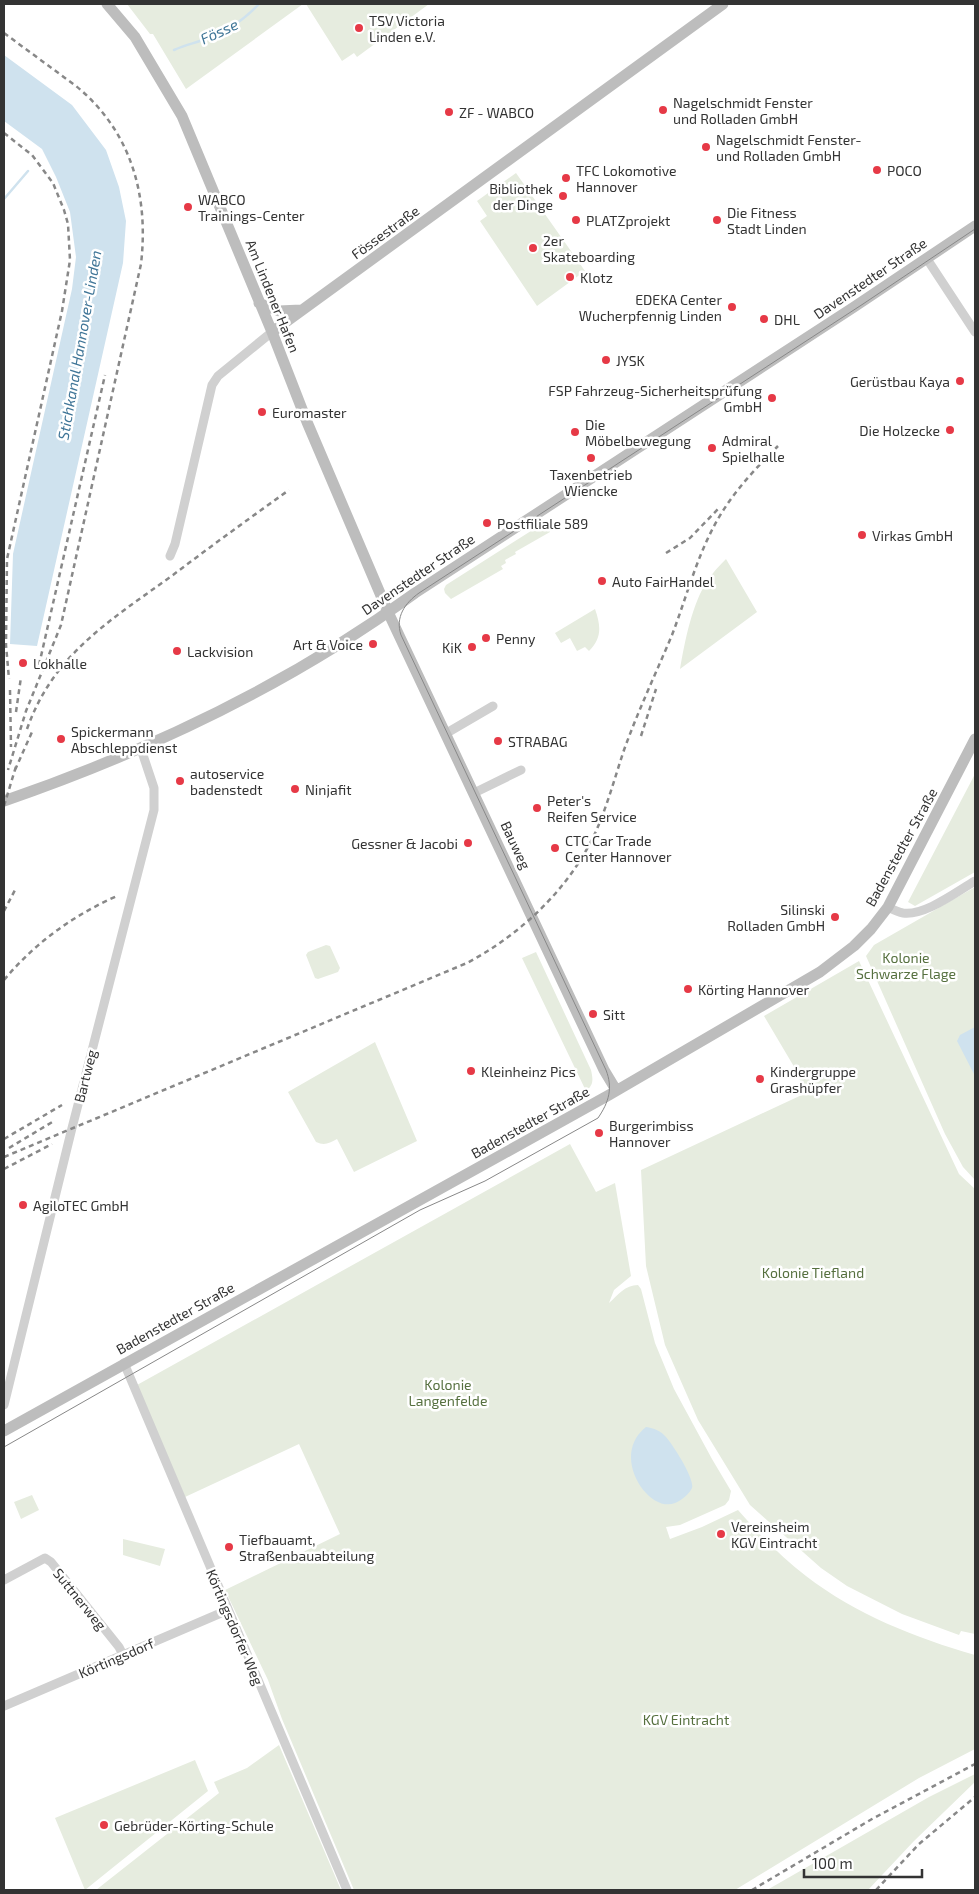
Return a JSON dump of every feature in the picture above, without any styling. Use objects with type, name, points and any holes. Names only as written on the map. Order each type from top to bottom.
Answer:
[{"type":"street","name":"Am Lindener Hafen","points":[[107,4],[135,37],[182,116],[272,332],[307,422],[388,612]]},
{"type":"street","name":"Fössestraße","points":[[170,556],[175,544],[212,385],[218,376],[272,332],[723,4]]},
{"type":"street","name":"Davenstedter Straße","points":[[4,801],[54,784],[141,749],[257,692],[312,660],[975,226]]},
{"type":"street","points":[[927,259],[975,332]]},
{"type":"street","points":[[260,303],[279,311],[303,310]]},
{"type":"street","name":"Bauweg","points":[[388,612],[604,1070],[616,1090]]},
{"type":"street","points":[[445,734],[492,706]]},
{"type":"street","name":"Badenstedter Straße","points":[[4,1431],[616,1090],[820,972],[854,946],[871,929],[888,907],[975,739]]},
{"type":"street","name":"Bartweg","points":[[4,1405],[154,810],[154,788],[141,749]]},
{"type":"street","points":[[474,793],[521,770]]},
{"type":"street","points":[[888,907],[904,913],[918,912],[975,881]]},
{"type":"street","name":"Körtingsdorfer Weg","points":[[124,1363],[348,1890]]},
{"type":"street","name":"Suttnerweg","points":[[4,1580],[38,1560],[45,1558],[51,1562],[119,1647],[123,1655]]},
{"type":"street","name":"Körtingsdorf","points":[[4,1706],[228,1610]]},
{"type":"green space","points":[[127,4],[303,4],[186,89],[153,34],[150,34]]},
{"type":"green space","name":"TSV Victoria Linden e.V.","points":[[306,4],[429,4],[357,57],[354,53],[342,61]]},
{"type":"green space","name":"2er Skateboarding","points":[[516,173],[585,271],[537,306],[480,221],[487,216],[477,201]]},
{"type":"green space","points":[[542,524],[550,532],[515,552],[516,554],[505,560],[506,563],[501,566],[503,569],[451,599],[445,593],[446,585]]},
{"type":"green space","points":[[726,559],[757,612],[680,669],[693,611],[702,589]]},
{"type":"green space","points":[[595,609],[599,632],[596,641],[589,651],[585,647],[577,651],[570,638],[561,643],[555,633]]},
{"type":"green space","points":[[975,774],[975,872],[915,906],[908,902]]},
{"type":"green space","name":"Kolonie Schwarze Flage","points":[[975,887],[975,1180],[963,1167],[945,1134],[866,956],[874,945]]},
{"type":"green space","points":[[326,945],[330,946],[340,968],[338,972],[318,979],[315,978],[306,955],[308,952]]},
{"type":"green space","points":[[536,952],[591,1070],[592,1082],[586,1091],[522,958]]},
{"type":"green space","name":"Kolonie Tiefland","points":[[859,961],[959,1174],[975,1189],[975,1634],[961,1631],[959,1635],[902,1614],[847,1586],[821,1568],[750,1505],[698,1420],[665,1345],[646,1266],[641,1170],[806,1093],[793,1065],[764,1016]]},
{"type":"green space","points":[[375,1042],[417,1141],[354,1172],[337,1139],[324,1144],[316,1142],[288,1092]]},
{"type":"green space","points":[[570,1144],[596,1192],[615,1183],[631,1276],[614,1290],[609,1303],[622,1291],[633,1285],[638,1285],[641,1289],[655,1343],[674,1389],[731,1491],[729,1500],[725,1505],[680,1525],[666,1527],[670,1539],[702,1527],[738,1510],[788,1561],[825,1590],[865,1613],[909,1633],[975,1655],[975,1749],[919,1778],[735,1890],[354,1890],[282,1719],[268,1680],[225,1590],[340,1534],[299,1444],[185,1497],[137,1385]]},
{"type":"green space","points":[[32,1495],[39,1510],[21,1519],[14,1502]]},
{"type":"green space","points":[[123,1539],[165,1549],[160,1566],[123,1555]]},
{"type":"green space","points":[[279,1745],[341,1890],[96,1890],[219,1793],[214,1782],[247,1768]]},
{"type":"green space","points":[[195,1760],[208,1791],[85,1890],[55,1818]]},
{"type":"green space","points":[[975,1774],[975,1782],[914,1841],[868,1890],[767,1890],[929,1797]]},
{"type":"water","name":"Stichkanal Hannover-Linden","points":[[4,55],[72,105],[106,150],[119,187],[126,221],[123,263],[37,646],[10,644],[13,554],[72,289],[76,257],[70,212],[42,149],[4,121]]},
{"type":"water","points":[[975,1027],[975,1076],[957,1041],[960,1035]]},
{"type":"water","points":[[646,1427],[657,1430],[666,1437],[678,1454],[690,1477],[691,1490],[675,1503],[665,1504],[654,1500],[637,1480],[632,1467],[631,1453],[636,1439]]},
{"type":"waterway","name":"Fösse","points":[[174,50],[225,31],[239,22],[259,4]]},
{"type":"waterway","name":"Fösse","points":[[4,199],[28,171]]},
{"type":"tram line","points":[[4,1447],[420,1210],[485,1181],[598,1118],[609,1095],[606,1070],[401,635],[399,622],[402,611],[409,601],[419,593],[975,229]]},
{"type":"railway","points":[[4,33],[76,86],[95,104],[110,123],[123,144],[132,166],[142,213],[143,238],[141,264],[61,625],[26,711],[8,770]]},
{"type":"railway","points":[[4,133],[32,155],[53,183],[68,224],[70,260],[62,311],[7,559],[6,645],[9,679]]},
{"type":"railway","points":[[39,665],[105,375]]},
{"type":"railway","points":[[4,1157],[467,963],[488,951],[526,923],[559,889],[574,870],[586,850],[601,819],[629,735],[672,635],[698,561],[711,533],[738,489],[778,446]]},
{"type":"railway","points":[[27,729],[38,702],[52,679],[87,640],[128,607],[289,490]]},
{"type":"railway","points":[[666,553],[690,538],[719,508]]},
{"type":"railway","points":[[16,712],[21,677]]},
{"type":"railway","points":[[641,736],[656,689]]},
{"type":"railway","points":[[10,690],[11,747]]},
{"type":"railway","points":[[15,770],[32,732]]},
{"type":"railway","points":[[4,806],[17,763]]},
{"type":"railway","points":[[4,911],[15,890]]},
{"type":"railway","points":[[4,980],[28,954],[55,932],[85,912],[117,896]]},
{"type":"railway","points":[[4,1139],[62,1105]]},
{"type":"railway","points":[[9,1148],[54,1121]]},
{"type":"railway","points":[[4,1169],[52,1144]]},
{"type":"railway","points":[[752,1890],[872,1819],[975,1764]]},
{"type":"railway","points":[[876,1890],[919,1844],[975,1797]]},
{"type":"place","name":"TSV Victoria Linden e.V.","points":[[359,28]]},
{"type":"place","name":"Nagelschmidt Fenster und Rolladen GmbH","points":[[663,110]]},
{"type":"place","name":"ZF - WABCO","points":[[449,112]]},
{"type":"place","name":"Nagelschmidt Fenster- und Rolladen GmbH","points":[[706,147]]},
{"type":"place","name":"POCO","points":[[877,170]]},
{"type":"place","name":"TFC Lokomotive Hannover","points":[[566,178]]},
{"type":"place","name":"Bibliothek der Dinge","points":[[563,196]]},
{"type":"place","name":"WABCO Trainings-Center","points":[[188,207]]},
{"type":"place","name":"PLATZprojekt","points":[[576,220]]},
{"type":"place","name":"Die Fitness Stadt Linden","points":[[717,220]]},
{"type":"place","name":"2er Skateboarding","points":[[533,248]]},
{"type":"place","name":"Klotz","points":[[570,277]]},
{"type":"place","name":"EDEKA Center Wucherpfennig Linden","points":[[732,307]]},
{"type":"place","name":"DHL","points":[[764,319]]},
{"type":"place","name":"JYSK","points":[[606,360]]},
{"type":"place","name":"Gerüstbau Kaya","points":[[960,381]]},
{"type":"place","name":"FSP Fahrzeug-Sicherheitsprüfung GmbH","points":[[772,398]]},
{"type":"place","name":"Euromaster","points":[[262,412]]},
{"type":"place","name":"Die Holzecke","points":[[950,430]]},
{"type":"place","name":"Die Möbelbewegung","points":[[575,432]]},
{"type":"place","name":"Admiral Spielhalle","points":[[712,448]]},
{"type":"place","name":"Taxenbetrieb Wiencke","points":[[591,458]]},
{"type":"place","name":"Postfiliale 589","points":[[487,523]]},
{"type":"place","name":"Virkas GmbH","points":[[862,535]]},
{"type":"place","name":"Auto FairHandel","points":[[602,581]]},
{"type":"place","name":"Penny","points":[[486,638]]},
{"type":"place","name":"Art & Voice","points":[[373,644]]},
{"type":"place","name":"KiK","points":[[472,647]]},
{"type":"place","name":"Lackvision","points":[[177,651]]},
{"type":"place","name":"Lokhalle","points":[[23,663]]},
{"type":"place","name":"Spickermann Abschleppdienst","points":[[61,739]]},
{"type":"place","name":"STRABAG","points":[[498,741]]},
{"type":"place","name":"autoservice badenstedt","points":[[180,781]]},
{"type":"place","name":"Ninjafit","points":[[295,789]]},
{"type":"place","name":"Peter's Reifen Service","points":[[537,808]]},
{"type":"place","name":"Gessner & Jacobi","points":[[468,843]]},
{"type":"place","name":"CTC Car Trade Center Hannover","points":[[555,848]]},
{"type":"place","name":"Silinski Rolladen GmbH","points":[[835,917]]},
{"type":"place","name":"Körting Hannover","points":[[688,989]]},
{"type":"place","name":"Sitt","points":[[593,1014]]},
{"type":"place","name":"Kleinheinz Pics","points":[[471,1071]]},
{"type":"place","name":"Kindergruppe Grashüpfer","points":[[760,1079]]},
{"type":"place","name":"Burgerimbiss Hannover","points":[[599,1133]]},
{"type":"place","name":"AgiloTEC GmbH","points":[[23,1205]]},
{"type":"place","name":"Vereinsheim KGV Eintracht","points":[[721,1534]]},
{"type":"place","name":"Tiefbauamt, Straßenbauabteilung","points":[[229,1547]]},
{"type":"place","name":"Gebrüder-Körting-Schule","points":[[104,1825]]},
{"type":"park label","name":"Kolonie Langenfelde","points":[[448,1392]]},
{"type":"park label","name":"KGV Eintracht","points":[[686,1719]]}]
